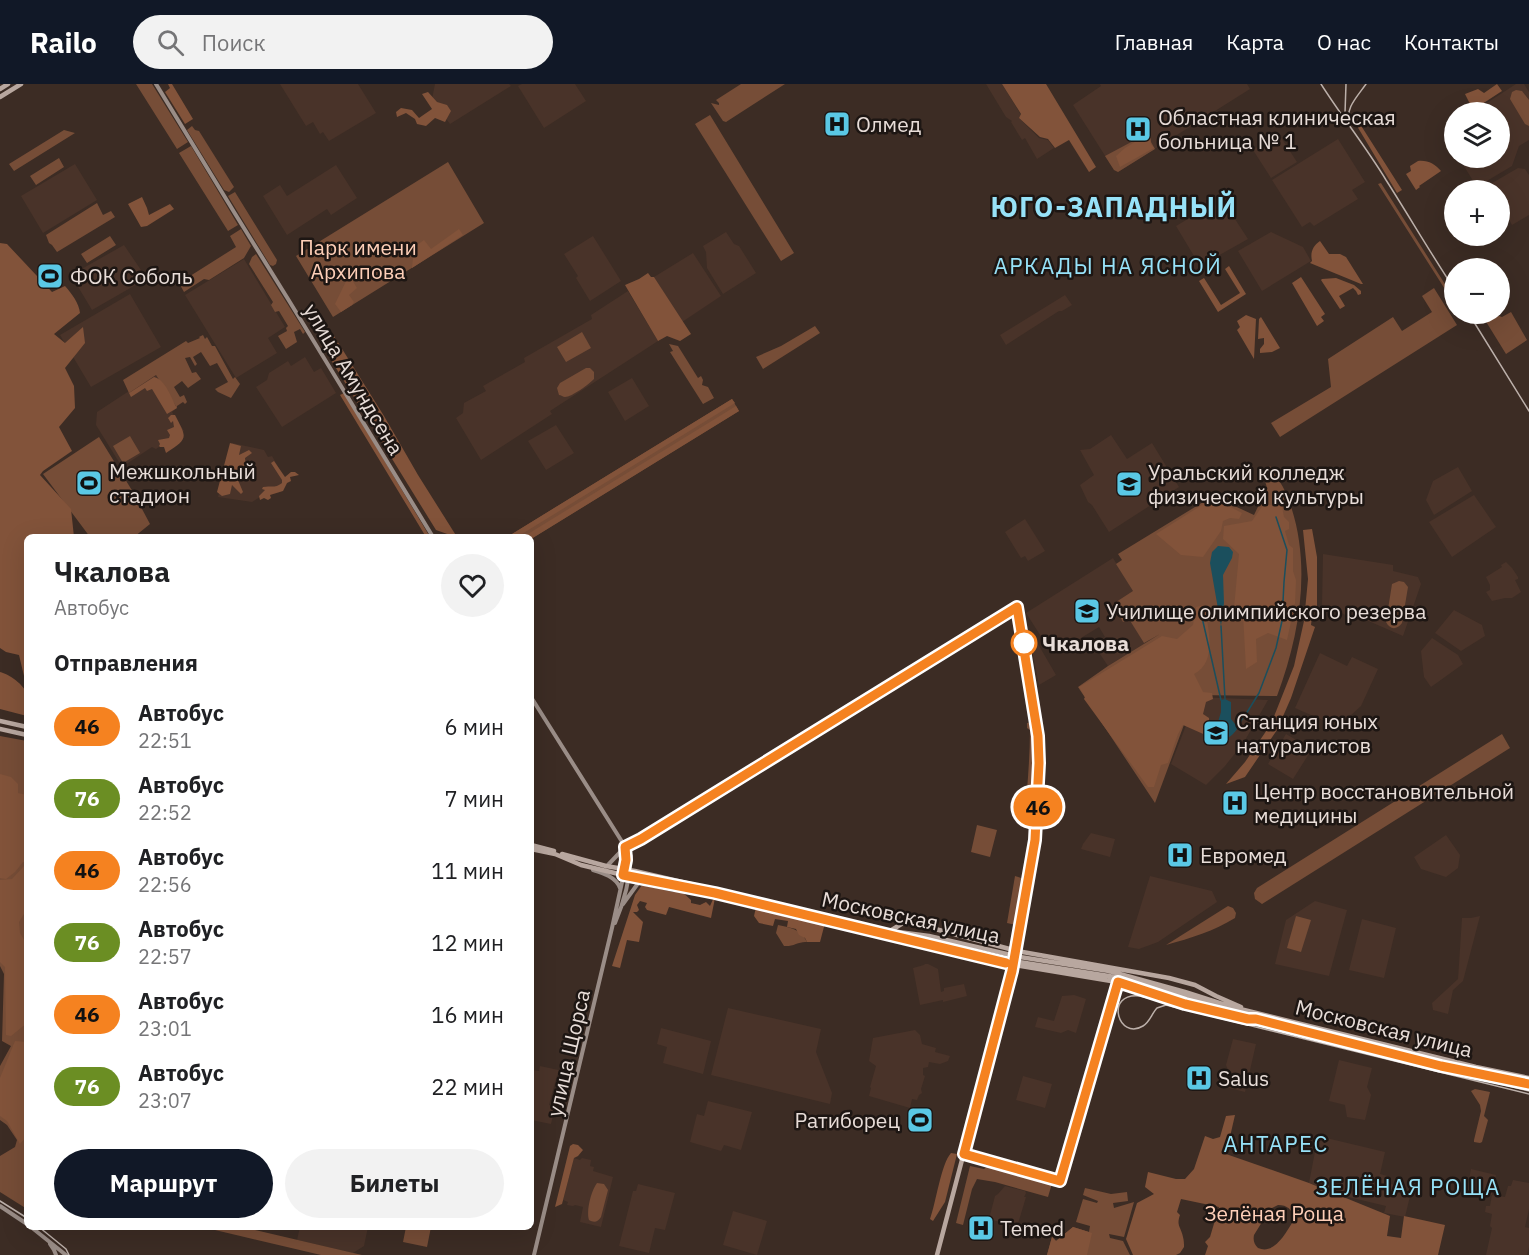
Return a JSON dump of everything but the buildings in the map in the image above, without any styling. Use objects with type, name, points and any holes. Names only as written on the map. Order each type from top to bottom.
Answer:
[{"type":"main road","points":[[0,89],[8,84]]},
{"type":"main road","points":[[0,96],[21,84]]},
{"type":"main road","name":"улица Амундсена","points":[[156,84],[431,534]]},
{"type":"main road","points":[[534,702],[625,847],[606,866]]},
{"type":"main road","points":[[0,721],[24,726]]},
{"type":"main road","points":[[0,729],[24,734]]},
{"type":"main road","name":"улица Щорса","points":[[612,928],[621,907],[631,856],[625,847]]},
{"type":"main road","name":"Московская улица","points":[[534,848],[606,866],[643,879],[715,893],[846,925],[940,941],[1019,962],[1108,976],[1426,1062],[1487,1073],[1529,1077]]},
{"type":"main road","name":"Московская улица","points":[[534,848],[581,865],[744,896],[891,932],[903,923],[909,922],[1017,951],[1186,982],[1256,1016],[1428,1055],[1529,1084]]},
{"type":"main road","points":[[581,865],[604,873],[618,883],[620,889]]},
{"type":"main road","name":"улица Щорса","points":[[534,1255],[580,1071],[620,889],[627,873]]},
{"type":"main road","points":[[621,907],[643,879]]},
{"type":"main road","points":[[891,932],[1014,964],[1118,982],[1185,1004],[1248,1019],[1256,1016]]},
{"type":"main road","points":[[937,1255],[1017,951]]},
{"type":"main road","points":[[0,1206],[24,1223]]},
{"type":"main road","points":[[34,1230],[66,1255]]},
{"type":"main road","points":[[44,1237],[56,1255]]},
{"type":"shaded area","points":[[168,84],[172,84],[193,119],[185,124],[165,92],[170,88]]},
{"type":"shaded area","points":[[280,84],[358,84],[376,113],[329,141],[323,132],[320,134],[313,122],[306,126]]},
{"type":"shaded area","points":[[435,84],[509,84],[511,86],[450,124],[432,99]]},
{"type":"shaded area","points":[[522,84],[575,84],[586,101],[544,128],[518,86]]},
{"type":"shaded area","points":[[986,84],[1002,84],[1021,115],[1019,118],[1039,138],[1048,140],[1054,148],[1037,159],[1025,138],[1022,140],[1012,121],[1006,117]]},
{"type":"shaded area","points":[[1002,84],[1046,84],[1096,167],[1089,172],[1069,140],[1055,148],[1048,139],[1040,137],[1019,118],[1021,114]]},
{"type":"shaded area","name":"Областная клиническая больница № 1","points":[[1100,84],[1247,84],[1250,89],[1118,172],[1114,170],[1073,105],[1101,86]]},
{"type":"shaded area","points":[[1497,84],[1502,91],[1485,102],[1469,102],[1465,94],[1478,89],[1484,93]]},
{"type":"shaded area","points":[[1516,84],[1524,84],[1529,92],[1529,140],[1519,146],[1510,167],[1510,102],[1488,102]]},
{"type":"shaded area","points":[[428,92],[437,102],[447,105],[451,111],[445,122],[435,118],[426,126],[417,124],[415,119],[406,113],[397,117],[396,112],[401,108],[412,110],[419,118],[432,109],[422,94]]},
{"type":"shaded area","points":[[1360,124],[1402,190],[1397,193],[1357,126]]},
{"type":"shaded area","points":[[1278,133],[1297,162],[1271,178],[1253,150]]},
{"type":"shaded area","points":[[1148,134],[1154,148],[1120,167],[1116,156]]},
{"type":"shaded area","points":[[1338,139],[1365,182],[1352,190],[1358,199],[1314,226],[1310,222],[1302,227],[1272,180]]},
{"type":"shaded area","points":[[1418,161],[1431,163],[1441,171],[1416,190],[1406,174],[1411,171],[1410,166]]},
{"type":"shaded area","points":[[75,164],[97,200],[43,233],[21,196]]},
{"type":"shaded area","points":[[336,165],[357,198],[331,215],[327,209],[287,235],[263,196],[280,185],[287,196]]},
{"type":"shaded area","points":[[1465,168],[1509,168],[1488,180],[1473,180]]},
{"type":"shaded area","points":[[1518,168],[1525,169],[1529,175],[1529,215],[1512,225],[1510,221],[1510,180],[1497,180]]},
{"type":"shaded area","points":[[142,197],[149,215],[170,204],[174,209],[147,226],[141,227],[128,204]]},
{"type":"shaded area","points":[[1213,204],[1233,216],[1248,239],[1200,266],[1176,226]]},
{"type":"shaded area","points":[[459,229],[463,235],[412,268],[414,247],[424,240],[431,249]]},
{"type":"shaded area","points":[[726,232],[734,244],[739,246],[756,273],[723,294],[707,268],[706,252],[703,246]]},
{"type":"shaded area","points":[[1271,232],[1303,247],[1311,261],[1262,291],[1238,251]]},
{"type":"shaded area","points":[[593,236],[621,281],[590,301],[564,254]]},
{"type":"shaded area","points":[[1320,241],[1329,254],[1340,254],[1346,257],[1363,284],[1310,263],[1313,250]]},
{"type":"shaded area","points":[[0,243],[7,244],[52,292],[65,286],[68,289],[77,302],[80,313],[54,334],[65,343],[83,327],[85,343],[65,368],[74,386],[75,408],[59,427],[72,451],[40,475],[71,509],[74,534],[24,534],[24,676],[19,655],[0,648]]},
{"type":"shaded area","points":[[124,245],[143,273],[139,283],[92,310],[71,275]]},
{"type":"shaded area","points":[[693,253],[721,296],[682,322],[654,277]]},
{"type":"shaded area","points":[[244,259],[285,327],[268,338],[277,353],[236,378],[185,295]]},
{"type":"shaded area","points":[[1229,266],[1246,294],[1218,312],[1199,281],[1204,278],[1221,305],[1240,293],[1225,269]]},
{"type":"shaded area","points":[[648,273],[654,277],[691,334],[680,341],[667,336],[658,341],[625,285]]},
{"type":"shaded area","points":[[349,275],[357,288],[349,295],[354,302],[341,312],[335,304]]},
{"type":"shaded area","points":[[1301,277],[1325,314],[1321,317],[1324,321],[1317,326],[1292,283]]},
{"type":"shaded area","points":[[1336,278],[1354,285],[1361,291],[1358,295],[1353,288],[1339,296],[1345,306],[1340,309],[1321,280]]},
{"type":"shaded area","points":[[628,291],[658,341],[550,411],[552,414],[481,460],[456,418],[463,413],[464,403],[486,391],[483,386],[525,362],[524,358],[592,319],[591,315]]},
{"type":"shaded area","points":[[130,294],[161,347],[91,387],[60,335]]},
{"type":"shaded area","points":[[1065,295],[1072,305],[1006,345],[1000,335]]},
{"type":"shaded area","points":[[1246,315],[1256,319],[1254,359],[1237,330],[1240,327],[1237,321]]},
{"type":"shaded area","points":[[1261,317],[1280,348],[1272,352],[1260,353],[1264,344],[1264,338],[1258,339]]},
{"type":"shaded area","points":[[334,336],[384,416],[455,534],[436,530],[323,347],[330,343]]},
{"type":"shaded area","points":[[305,357],[314,372],[321,368],[336,393],[282,427],[256,387],[267,380],[269,373],[288,361],[291,366]]},
{"type":"shaded area","points":[[156,375],[177,408],[172,412],[184,431],[156,449],[152,447],[122,467],[96,425],[97,412]]},
{"type":"shaded area","points":[[154,377],[165,385],[177,408],[167,414],[152,389],[147,391],[145,388],[131,397],[129,393]]},
{"type":"shaded area","points":[[632,378],[649,406],[625,421],[608,392]]},
{"type":"shaded area","points":[[344,393],[428,534],[424,534],[340,395]]},
{"type":"shaded area","points":[[732,399],[735,403],[522,534],[512,534]]},
{"type":"shaded area","points":[[736,406],[739,411],[534,537],[534,534],[528,534]]},
{"type":"shaded area","points":[[175,415],[184,437],[179,444],[166,453],[164,447],[159,446],[158,440],[169,438],[167,430],[174,427],[173,421],[171,423],[168,418]]},
{"type":"shaded area","points":[[556,425],[574,453],[546,470],[528,441]]},
{"type":"shaded area","name":"Уральский колледж физической культуры","points":[[1111,435],[1127,459],[1152,443],[1179,487],[1109,532],[1088,502],[1080,485],[1094,475],[1080,450],[1090,449]]},
{"type":"shaded area","points":[[230,443],[241,446],[239,455],[249,450],[252,453],[245,458],[246,467],[240,471],[243,477],[238,480],[243,492],[241,494],[232,485],[230,494],[222,496],[217,492]]},
{"type":"shaded area","points":[[232,443],[264,450],[268,457],[272,456],[286,481],[252,502],[218,497]]},
{"type":"shaded area","points":[[274,461],[285,477],[291,472],[299,475],[290,477],[291,481],[287,483],[283,491],[270,495],[271,498],[268,500],[264,498],[260,500],[259,496],[265,490],[262,489],[263,487],[282,483],[271,463]]},
{"type":"shaded area","points":[[1458,467],[1472,491],[1434,515],[1426,500],[1433,481]]},
{"type":"shaded area","points":[[1474,495],[1496,527],[1452,557],[1429,522]]},
{"type":"shaded area","points":[[1213,498],[1242,513],[1239,519],[1230,518],[1223,521],[1221,531],[1203,557],[1181,555],[1156,534]]},
{"type":"shaded area","points":[[1272,499],[1281,500],[1284,517],[1289,522],[1289,529],[1285,531],[1289,545],[1293,548],[1293,571],[1296,580],[1295,604],[1290,608],[1287,618],[1291,622],[1287,640],[1268,633],[1256,639],[1257,662],[1246,669],[1243,614],[1234,608],[1239,554],[1223,539],[1224,526],[1252,521],[1263,505],[1272,505]]},
{"type":"shaded area","points":[[1025,519],[1045,551],[1028,561],[1025,556],[1021,558],[1005,532]]},
{"type":"shaded area","points":[[1312,529],[1317,557],[1317,607],[1313,608],[1311,625],[1315,627],[1291,698],[1277,730],[1245,777],[1226,784],[1245,762],[1271,724],[1294,666],[1304,621],[1308,579],[1303,530]]},
{"type":"shaded area","points":[[1323,554],[1393,565],[1393,571],[1418,577],[1421,584],[1403,636],[1357,616],[1355,619],[1322,605]]},
{"type":"shaded area","name":"Училище олимпийского резерва","points":[[1113,558],[1160,634],[1108,666],[1094,645],[1105,637],[1099,627],[1076,641],[1073,638],[1051,652],[1026,613]]},
{"type":"shaded area","points":[[1506,562],[1518,577],[1515,580],[1521,592],[1512,598],[1492,601],[1486,592],[1490,590],[1490,585],[1486,577]]},
{"type":"shaded area","points":[[1204,605],[1209,633],[1209,652],[1206,661],[1194,674],[1203,692],[1212,693],[1213,699],[1206,702],[1203,714],[1209,718],[1209,722],[1204,723],[1203,728],[1210,733],[1210,737],[1183,725],[1168,763],[1161,765],[1154,787],[1148,787],[1084,699],[1079,687],[1162,636],[1177,639],[1193,625],[1196,607]]},
{"type":"shaded area","points":[[1454,610],[1482,625],[1485,636],[1461,651],[1435,633]]},
{"type":"shaded area","points":[[1432,638],[1458,655],[1463,664],[1431,687],[1424,677],[1421,651]]},
{"type":"shaded area","points":[[1038,644],[1056,675],[1039,685],[1031,645]]},
{"type":"shaded area","points":[[1320,653],[1347,666],[1352,657],[1378,669],[1361,706],[1338,727],[1295,708]]},
{"type":"shaded area","points":[[0,672],[16,680],[24,688],[24,715],[0,709]]},
{"type":"shaded area","name":"Станция юных натуралистов","points":[[1197,697],[1268,700],[1244,742],[1206,785],[1171,764]]},
{"type":"shaded area","points":[[1286,734],[1312,749],[1293,779],[1268,764]]},
{"type":"shaded area","points":[[0,774],[11,777],[18,784],[18,793],[24,794],[24,862],[6,879],[0,878]]},
{"type":"shaded area","points":[[1091,833],[1115,839],[1110,857],[1081,849]]},
{"type":"shaded area","points":[[1446,835],[1460,855],[1458,868],[1446,877],[1421,869],[1414,857]]},
{"type":"shaded area","points":[[24,866],[24,914],[19,922],[20,933],[24,940],[24,1025],[11,1036],[6,1035],[5,967],[0,962],[0,880],[12,879]]},
{"type":"shaded area","points":[[1150,876],[1212,891],[1217,902],[1158,942],[1139,949],[1128,947]]},
{"type":"shaded area","points":[[642,885],[673,892],[681,891],[691,900],[691,903],[700,905],[706,902],[710,906],[714,897],[711,918],[669,907],[666,915],[647,910],[645,907],[647,903],[640,901],[637,905],[639,910],[633,912],[643,922],[639,942],[627,940],[620,968],[612,966],[635,895]]},
{"type":"shaded area","points":[[1315,901],[1347,910],[1329,976],[1275,964],[1286,920]]},
{"type":"shaded area","points":[[756,907],[825,923],[820,942],[807,942],[796,929],[787,927],[788,921],[775,919],[773,926],[759,923],[754,916]]},
{"type":"shaded area","points":[[1480,916],[1463,981],[1453,990],[1448,1014],[1433,1010],[1432,1003],[1458,979],[1462,918]]},
{"type":"shaded area","points":[[1362,919],[1396,928],[1384,978],[1349,970]]},
{"type":"shaded area","points":[[925,964],[938,969],[941,992],[944,988],[964,984],[967,996],[920,1005],[913,968]]},
{"type":"shaded area","points":[[1074,995],[1086,999],[1076,1033],[1068,1030],[1061,1033],[1035,1027],[1038,1017],[1054,1021],[1062,996]]},
{"type":"shaded area","points":[[728,1008],[821,1029],[816,1052],[832,1093],[830,1104],[711,1075]]},
{"type":"shaded area","points":[[661,1028],[711,1041],[703,1074],[663,1063],[667,1047],[657,1044]]},
{"type":"shaded area","points":[[915,1030],[920,1035],[922,1044],[936,1048],[935,1052],[950,1056],[948,1061],[940,1064],[929,1062],[928,1067],[923,1068],[925,1076],[922,1093],[917,1100],[912,1099],[910,1108],[869,1096],[876,1066],[869,1061],[873,1038]]},
{"type":"shaded area","points":[[1233,1039],[1256,1044],[1245,1092],[1225,1087],[1228,1070],[1226,1065]]},
{"type":"shaded area","points":[[15,1041],[24,1042],[24,1139],[20,1144],[7,1121],[0,1116],[0,1078]]},
{"type":"shaded area","points":[[1339,1060],[1372,1068],[1367,1087],[1371,1095],[1365,1120],[1347,1117],[1345,1105],[1329,1101]]},
{"type":"shaded area","points":[[540,1066],[563,1071],[563,1076],[557,1075],[549,1105],[555,1107],[551,1124],[534,1121],[534,1070],[539,1071]]},
{"type":"shaded area","points":[[1023,1076],[1052,1084],[1045,1108],[1016,1100]]},
{"type":"shaded area","points":[[708,1101],[752,1112],[741,1150],[724,1145],[721,1151],[690,1142],[697,1114],[704,1116]]},
{"type":"shaded area","name":"Зелёная Роща","points":[[1235,1115],[1226,1154],[1309,1183],[1390,1216],[1387,1236],[1401,1238],[1404,1216],[1445,1225],[1438,1255],[1205,1255],[1208,1246],[1205,1242],[1210,1237],[1219,1207],[1181,1199],[1177,1212],[1180,1215],[1179,1224],[1184,1247],[1180,1253],[1176,1255],[1133,1255],[1126,1239],[1137,1203],[1154,1194],[1145,1187],[1148,1172],[1185,1179],[1194,1169],[1205,1136],[1213,1139],[1220,1137],[1226,1116]],"holes":[[[1282,1205],[1292,1212],[1292,1223],[1274,1246],[1269,1249],[1258,1248],[1254,1242],[1254,1235],[1270,1209]]]},
{"type":"shaded area","points":[[1318,1136],[1385,1152],[1380,1174],[1391,1177],[1390,1184],[1402,1186],[1401,1190],[1411,1192],[1405,1217],[1384,1213],[1386,1206],[1340,1195],[1309,1183]]},
{"type":"shaded area","points":[[573,1144],[583,1150],[574,1158],[562,1204],[555,1207],[570,1146]]},
{"type":"shaded area","points":[[951,1153],[957,1154],[945,1202],[933,1221],[930,1219],[947,1158]]},
{"type":"shaded area","points":[[574,1158],[591,1160],[590,1166],[594,1167],[593,1171],[613,1177],[601,1227],[580,1222],[583,1207],[567,1205],[568,1202],[563,1200]]},
{"type":"shaded area","points":[[1471,1169],[1496,1175],[1492,1195],[1467,1190]]},
{"type":"shaded area","points":[[1513,1180],[1529,1183],[1529,1209],[1525,1227],[1529,1228],[1527,1255],[1486,1255],[1492,1228],[1490,1226],[1492,1214],[1485,1212],[1486,1206],[1490,1206],[1492,1195],[1505,1197],[1508,1186],[1511,1186]]},
{"type":"shaded area","points":[[638,1184],[675,1193],[665,1230],[655,1228],[649,1253],[619,1246],[633,1191],[636,1191]]},
{"type":"shaded area","points":[[1005,1186],[1026,1193],[1017,1227],[989,1219],[995,1196]]},
{"type":"shaded area","points":[[733,1211],[767,1221],[757,1255],[723,1245]]},
{"type":"shaded area","points":[[1073,1227],[1092,1233],[1087,1255],[1047,1255],[1052,1237],[1056,1241]]},
{"type":"shaded area","points":[[299,1230],[367,1230],[364,1246],[353,1253],[297,1240]]},
{"type":"green space","points":[[136,84],[152,84],[188,142],[177,149]]},
{"type":"green space","points":[[741,84],[785,84],[726,122],[723,121],[711,103],[719,105],[716,100]]},
{"type":"green space","points":[[1522,91],[1529,100],[1529,126],[1525,124],[1510,99],[1512,92]]},
{"type":"green space","points":[[710,115],[794,253],[781,261],[695,124]]},
{"type":"green space","points":[[192,126],[199,131],[234,187],[229,192],[224,190],[187,130]]},
{"type":"green space","points":[[64,130],[75,133],[14,171],[9,164]]},
{"type":"green space","points":[[1150,132],[1151,142],[1155,149],[1118,172],[1114,170],[1105,156]]},
{"type":"green space","points":[[191,146],[238,225],[228,231],[179,153]]},
{"type":"green space","points":[[59,158],[64,167],[36,185],[30,176]]},
{"type":"green space","name":"Парк имени Архипова","points":[[448,162],[484,223],[333,317],[296,256]]},
{"type":"green space","points":[[1381,183],[1444,283],[1444,288],[1378,184]]},
{"type":"green space","points":[[235,192],[277,260],[273,266],[270,265],[228,196]]},
{"type":"green space","points":[[97,203],[103,215],[111,211],[115,217],[57,252],[49,243],[46,235]]},
{"type":"green space","points":[[241,229],[251,246],[244,258],[209,280],[204,279],[184,292],[179,283],[236,247],[230,236]]},
{"type":"green space","points":[[110,236],[116,245],[87,263],[81,254]]},
{"type":"green space","points":[[256,254],[305,332],[303,334],[300,329],[294,332],[297,342],[286,349],[278,336],[287,331],[288,326],[279,311],[275,312],[271,305],[273,302],[249,264]]},
{"type":"green space","points":[[1434,288],[1444,304],[1444,324],[1457,325],[1280,437],[1271,423],[1331,387],[1328,359],[1393,317],[1402,331],[1432,312],[1422,296]]},
{"type":"green space","points":[[1510,313],[1527,340],[1506,354],[1487,324],[1510,324]]},
{"type":"green space","points":[[815,326],[820,333],[763,369],[756,357],[781,346]]},
{"type":"green space","points":[[582,332],[591,348],[566,362],[557,347]]},
{"type":"green space","points":[[203,335],[205,339],[207,337],[212,346],[215,346],[233,379],[235,377],[240,384],[231,398],[215,389],[228,382],[217,363],[210,366],[201,352],[193,357],[197,364],[195,366],[190,357],[185,358],[192,373],[196,372],[201,379],[188,388],[182,381],[174,387],[180,397],[184,395],[187,402],[185,404],[183,402],[177,408],[156,375],[129,393],[123,380],[186,341],[188,343]]},
{"type":"green space","points":[[669,344],[678,346],[698,378],[701,376],[702,385],[708,387],[714,398],[703,404],[670,352],[673,351]]},
{"type":"green space","points":[[586,368],[594,372],[594,379],[572,395],[565,397],[559,395],[557,388],[560,383]]},
{"type":"green space","points":[[732,399],[739,411],[534,537],[534,534],[512,534]]},
{"type":"green space","points":[[130,436],[140,453],[123,463],[113,446]]},
{"type":"green space","name":"Межшкольный стадион","points":[[99,437],[150,524],[138,534],[88,534],[43,474]]},
{"type":"green space","points":[[1270,466],[1286,493],[1294,518],[1301,569],[1298,621],[1277,696],[1195,695],[1155,803],[1078,687],[1160,634],[1144,643],[1129,619],[1123,622],[1113,604],[1133,591],[1116,564],[1122,560],[1118,554],[1213,496],[1254,515],[1267,488],[1264,477]]},
{"type":"green space","points":[[1399,581],[1404,582],[1408,587],[1402,623],[1394,628],[1389,627],[1386,622],[1392,584]]},
{"type":"green space","points":[[1033,722],[1035,751],[1033,817],[1025,816],[1030,741],[1030,730],[1027,728],[1027,723]]},
{"type":"green space","points":[[1502,734],[1510,748],[1262,904],[1255,899],[1254,893],[1257,888]]},
{"type":"green space","points":[[0,736],[24,740],[24,1207],[0,1192],[0,1156],[15,1147],[17,1140],[7,1125],[0,1120],[0,1066],[11,1046],[2,1041],[4,974],[0,966]]},
{"type":"green space","points":[[977,825],[997,830],[990,857],[971,852]]},
{"type":"green space","points":[[1015,876],[1024,879],[1016,925],[1007,923]]},
{"type":"green space","points":[[1228,906],[1236,913],[1235,918],[1202,934],[1166,945]]},
{"type":"green space","points":[[1296,916],[1311,920],[1301,952],[1287,948]]},
{"type":"green space","points":[[778,925],[799,932],[807,942],[784,946],[776,933]]},
{"type":"green space","points":[[1475,1089],[1490,1092],[1484,1116],[1488,1120],[1480,1143],[1474,1142],[1481,1111],[1471,1091]]},
{"type":"green space","points":[[990,1164],[1053,1180],[1048,1197],[977,1179],[972,1189],[963,1225],[956,1223],[970,1166],[984,1169]]},
{"type":"green space","points":[[597,1183],[604,1184],[608,1190],[601,1217],[594,1222],[589,1220],[588,1212],[591,1196]]},
{"type":"green space","points":[[1085,1188],[1111,1194],[1127,1192],[1128,1201],[1113,1203],[1114,1208],[1134,1202],[1124,1237],[1109,1234],[1110,1238],[1123,1241],[1130,1255],[1047,1255],[1052,1237],[1056,1241],[1073,1227],[1089,1232],[1090,1226],[1076,1222],[1083,1199],[1097,1203],[1098,1201],[1083,1195]]},
{"type":"green space","points":[[215,1230],[255,1230],[362,1255],[321,1255]]},
{"type":"green space","points":[[405,1230],[430,1230],[427,1247],[403,1242]]},
{"type":"water","points":[[1218,546],[1229,547],[1233,552],[1223,575],[1224,603],[1221,626],[1210,563],[1212,552]]},
{"type":"water","points":[[1221,700],[1231,702],[1231,719],[1235,724],[1246,714],[1232,735],[1219,740],[1217,725],[1221,712]]},
{"type":"waterway","points":[[1246,714],[1259,693],[1276,648],[1282,621],[1287,550],[1276,517]]},
{"type":"waterway","points":[[1201,613],[1221,700]]},
{"type":"waterway","points":[[1221,626],[1225,699]]},
{"type":"tram line","points":[[1321,84],[1378,168],[1444,274]]},
{"type":"tram line","points":[[1345,113],[1346,84]]},
{"type":"tram line","points":[[1349,124],[1350,108],[1366,84]]},
{"type":"tram line","points":[[1475,324],[1529,411]]},
{"type":"tram line","points":[[1529,1091],[1140,996],[1129,997],[1122,1001],[1119,1008],[1122,1022],[1134,1029],[1143,1026],[1157,1008],[1166,1005],[1529,1094]]},
{"type":"tram line","points":[[0,1201],[24,1216]]},
{"type":"tram line","points":[[43,1230],[66,1249],[69,1255]]},
{"type":"bus line","name":"46","points":[[1006,963],[715,893],[623,875],[626,864],[625,847],[1017,607],[1040,751],[1035,840],[1017,951],[964,1154],[1060,1181],[1118,982],[1221,1013],[1256,1019],[1441,1066],[1529,1084]]},
{"type":"place","name":"Олмед","points":[[837,124]]},
{"type":"place","name":"Областная клиническая больница № 1","points":[[1138,129]]},
{"type":"place","name":"ФОК Соболь","points":[[50,276]]},
{"type":"place","name":"Межшкольный стадион","points":[[89,483]]},
{"type":"place","name":"Уральский колледж физической культуры","points":[[1129,484]]},
{"type":"place","name":"Училище олимпийского резерва","points":[[1087,611]]},
{"type":"place","name":"Чкалова","points":[[1024,643]]},
{"type":"place","name":"Станция юных натуралистов","points":[[1216,733]]},
{"type":"place","name":"Центр восстановительной медицины","points":[[1235,803]]},
{"type":"place","name":"Евромед","points":[[1180,855]]},
{"type":"place","name":"Salus","points":[[1199,1078]]},
{"type":"place","name":"Ратиборец","points":[[920,1120]]},
{"type":"place","name":"Temed","points":[[981,1228]]},
{"type":"district","name":"ЮГО-ЗАПАДНЫЙ","points":[[1114,206]]},
{"type":"district","name":"АРКАДЫ НА ЯСНОЙ","points":[[1108,265]]},
{"type":"district","name":"АНТАРЕС","points":[[1276,1143]]},
{"type":"district","name":"ЗЕЛЁНАЯ РОЩА","points":[[1408,1186]]}]
